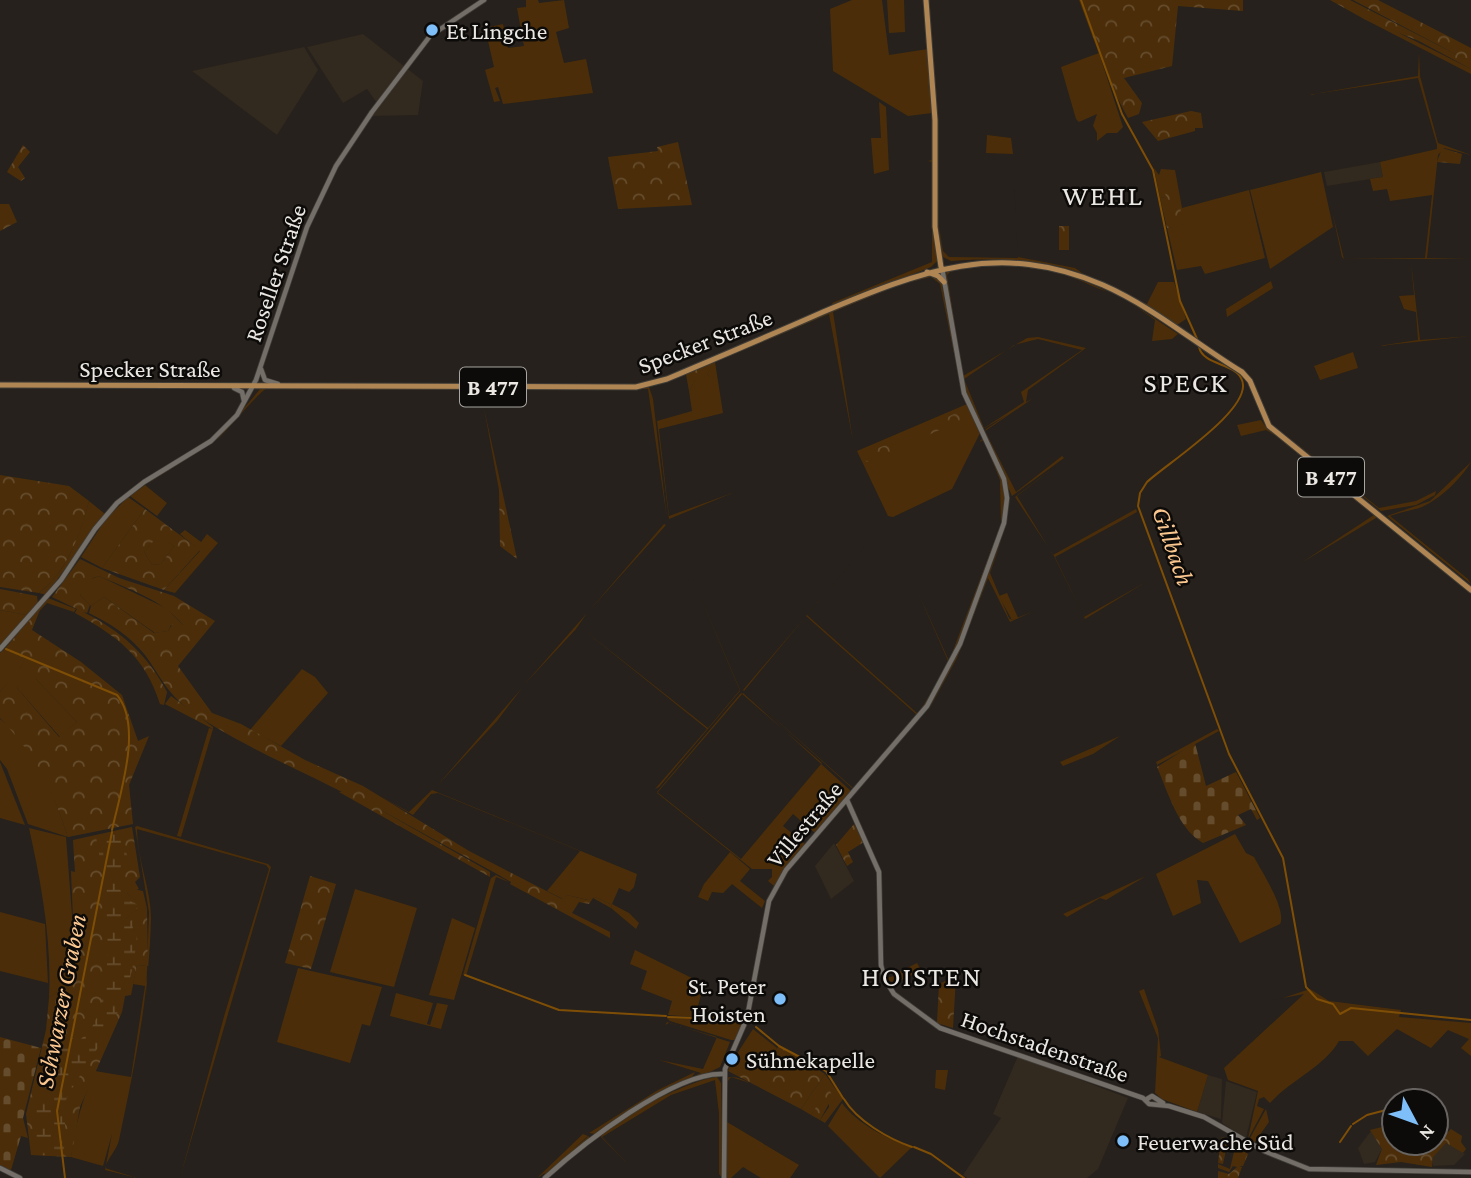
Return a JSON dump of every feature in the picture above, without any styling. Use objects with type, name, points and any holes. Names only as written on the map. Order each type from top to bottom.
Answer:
[{"type":"main road","name":"Roseller Straße","points":[[0,649],[63,577],[117,503],[144,482],[213,439],[244,405],[254,386],[305,232],[338,163],[433,32],[484,0]]},
{"type":"main road","points":[[926,0],[934,112],[934,220],[944,282]]},
{"type":"main road","points":[[939,253],[948,262],[966,264]]},
{"type":"main road","name":"Specker Straße","points":[[0,386],[647,385],[924,272],[966,264],[1017,263],[1062,270],[1111,289],[1244,373],[1266,422],[1471,590]]},
{"type":"main road","points":[[924,272],[935,274],[944,282]]},
{"type":"main road","name":"Villestraße","points":[[724,1178],[724,1074],[727,1060],[747,1018],[771,895],[786,870],[920,717],[936,692],[960,644],[1004,523],[1007,498],[1004,479],[964,393],[944,282]]},
{"type":"main road","points":[[260,367],[268,382],[300,386]]},
{"type":"main road","points":[[223,385],[241,390],[244,405]]},
{"type":"main road","name":"Hochstadenstraße","points":[[847,800],[879,872],[881,965],[884,978],[894,994],[940,1028],[1147,1099],[1152,1096],[1154,1101],[1222,1126],[1264,1151],[1309,1169],[1471,1172]]},
{"type":"main road","points":[[545,1178],[588,1142],[625,1116],[669,1091],[712,1074],[727,1060]]},
{"type":"main road","points":[[712,1074],[724,1074]]},
{"type":"main road","points":[[0,1168],[20,1178]]},
{"type":"shaded area","points":[[363,34],[423,81],[418,115],[373,116],[379,106],[367,89],[343,103],[307,47]]},
{"type":"shaded area","points":[[304,47],[318,70],[277,135],[192,71]]},
{"type":"shaded area","points":[[1380,162],[1383,177],[1327,186],[1324,172]]},
{"type":"shaded area","points":[[834,843],[854,881],[831,899],[815,866]]},
{"type":"shaded area","points":[[1018,1056],[1128,1098],[1098,1169],[1087,1178],[967,1178],[963,1175],[1001,1118],[993,1114]]},
{"type":"shaded area","points":[[1208,1075],[1222,1079],[1221,1119],[1197,1112]]},
{"type":"shaded area","points":[[1226,1081],[1257,1092],[1246,1138],[1222,1123]]},
{"type":"shaded area","points":[[1371,1131],[1380,1146],[1380,1153],[1375,1162],[1364,1164],[1358,1148]]},
{"type":"shaded area","points":[[1450,1145],[1465,1154],[1454,1165],[1433,1166],[1432,1157],[1450,1157]]},
{"type":"green space","points":[[526,0],[538,0],[539,3],[564,0],[569,28],[556,32],[564,63],[586,59],[593,93],[503,104],[498,87],[495,88],[500,101],[494,102],[485,70],[494,67],[485,28],[503,24],[508,48],[524,46],[517,8],[526,7]]},
{"type":"green space","points":[[852,0],[882,0],[889,55],[928,49],[932,113],[908,116],[833,71],[830,9]]},
{"type":"green space","points":[[887,0],[904,0],[905,32],[889,33]]},
{"type":"green space","points":[[1079,0],[1243,0],[1243,11],[1178,6],[1172,66],[1124,78],[1142,103],[1139,114],[1128,118],[1111,86]]},
{"type":"green space","points":[[1330,0],[1350,0],[1465,59],[1353,0],[1378,0],[1471,48],[1471,69],[1419,41],[1364,19]]},
{"type":"green space","points":[[1369,18],[1471,69],[1471,74],[1364,19]]},
{"type":"green space","points":[[1419,52],[1420,76],[1438,143],[1471,155],[1444,148],[1438,155],[1427,258],[1468,259],[1344,259],[1425,258],[1432,195],[1390,201],[1387,189],[1373,191],[1370,179],[1383,177],[1380,162],[1437,149],[1437,145],[1418,78],[1308,95],[1418,76]]},
{"type":"green space","points":[[1099,53],[1123,127],[1117,133],[1107,133],[1097,141],[1093,126],[1097,114],[1079,122],[1076,119],[1061,67]]},
{"type":"green space","points":[[879,102],[886,107],[889,170],[874,174],[871,138],[881,138]]},
{"type":"green space","points":[[1191,111],[1201,113],[1203,128],[1195,128],[1195,131],[1158,141],[1142,122]]},
{"type":"green space","points":[[987,135],[1011,138],[1013,154],[986,153]]},
{"type":"green space","points":[[678,142],[692,205],[618,209],[608,157],[658,151],[657,147]]},
{"type":"green space","points":[[23,145],[30,152],[18,167],[25,178],[21,181],[7,172]]},
{"type":"green space","points":[[1442,148],[1462,154],[1460,164],[1437,162]]},
{"type":"green space","points":[[932,160],[937,261],[931,267],[833,306],[832,303],[932,262],[932,162],[928,161]]},
{"type":"green space","points":[[1154,168],[1159,175],[1161,169],[1175,170],[1182,208],[1249,190],[1265,258],[1205,274],[1201,266],[1177,270],[1167,228],[1183,225],[1166,197],[1160,198]]},
{"type":"green space","points":[[1321,172],[1333,227],[1270,269],[1250,190]]},
{"type":"green space","points":[[1014,182],[1018,257],[1075,268],[1085,275],[1039,263],[982,259],[951,261],[943,257],[937,214],[943,251],[949,257],[1018,258]]},
{"type":"green space","points":[[1177,185],[1183,226],[1167,228],[1160,198],[1166,197],[1164,188]]},
{"type":"green space","points":[[0,204],[9,204],[17,222],[0,231]]},
{"type":"green space","points":[[1332,211],[1344,259],[1342,257]]},
{"type":"green space","points":[[1059,226],[1069,226],[1069,250],[1059,250]]},
{"type":"green space","points":[[1411,261],[1420,340],[1471,336],[1378,346],[1418,340],[1416,312],[1404,309],[1399,296],[1414,295]]},
{"type":"green space","points":[[956,269],[947,275],[963,376],[1006,351],[964,379],[984,428],[1024,402],[1021,392],[1082,350],[1038,339],[1016,344],[1027,338],[1038,337],[1086,348],[1028,390],[1026,402],[1032,399],[985,431],[1016,492],[1062,456],[1064,458],[1012,496],[984,432],[986,429],[1007,415],[983,429],[964,389],[946,276],[947,271]]},
{"type":"green space","points":[[932,274],[941,280],[962,390],[980,433],[952,489],[893,517],[888,516],[857,451],[967,404],[961,388],[940,284],[931,277],[901,284],[833,312],[853,441],[829,314],[715,362],[723,413],[659,429],[669,516],[735,492],[669,519],[657,421],[692,411],[689,391],[695,380],[710,377],[707,374],[714,362],[680,376],[894,284]]},
{"type":"green space","points":[[1059,274],[1079,279],[1108,292],[1075,279]]},
{"type":"green space","points":[[1271,281],[1273,288],[1227,317],[1226,309]]},
{"type":"green space","points":[[1158,282],[1174,282],[1186,319],[1177,325],[1139,301],[1147,304]]},
{"type":"green space","points":[[1131,303],[1178,334],[1172,339],[1152,341],[1155,320]]},
{"type":"green space","points":[[1353,352],[1358,368],[1320,380],[1314,366]]},
{"type":"green space","points":[[715,362],[707,374],[711,378],[700,383],[695,380],[689,391],[686,374]]},
{"type":"green space","points":[[649,387],[653,399],[667,519],[648,389],[491,391]]},
{"type":"green space","points":[[261,388],[480,390],[266,389],[216,441]]},
{"type":"green space","points":[[965,407],[970,413],[967,418],[867,462],[861,458],[861,451],[896,441]]},
{"type":"green space","points":[[484,408],[502,490],[499,490]]},
{"type":"green space","points":[[1261,420],[1272,432],[1346,490],[1376,516],[1376,518],[1301,563],[1374,515],[1266,430],[1241,436],[1237,425]]},
{"type":"green space","points":[[1285,434],[1379,508],[1416,501],[1436,491],[1435,495],[1416,505],[1381,511]]},
{"type":"green space","points":[[984,437],[1003,485],[1001,523],[1000,480],[984,440],[979,442]]},
{"type":"green space","points":[[214,442],[147,484],[155,478]]},
{"type":"green space","points":[[1061,462],[1017,496],[1049,548],[1015,497]]},
{"type":"green space","points":[[1471,462],[1456,482],[1436,499],[1422,507],[1390,516],[1471,584],[1387,516],[1430,501]]},
{"type":"green space","points":[[0,475],[69,486],[89,501],[72,551],[58,574],[39,593],[0,587]]},
{"type":"green space","points":[[145,485],[167,503],[157,516],[130,496]]},
{"type":"green space","points":[[499,490],[502,490],[517,559],[500,546]]},
{"type":"green space","points":[[128,497],[145,509],[102,568],[81,557],[106,519]]},
{"type":"green space","points":[[89,501],[105,514],[46,595],[39,593],[58,573],[72,551]]},
{"type":"green space","points":[[145,509],[200,550],[164,590],[102,568]],"holes":[[[158,536],[174,546],[161,564],[152,565],[144,552]]]},
{"type":"green space","points":[[1136,509],[1137,512],[1055,557],[1083,615],[1053,555]]},
{"type":"green space","points":[[886,522],[807,615],[918,714],[945,669],[915,720],[853,789],[754,700],[853,788],[917,715],[806,616],[743,690]]},
{"type":"green space","points":[[664,524],[666,525],[589,611]]},
{"type":"green space","points":[[1000,526],[988,569],[949,662],[916,588],[949,661]]},
{"type":"green space","points":[[185,530],[201,542],[207,534],[218,543],[175,593],[164,590],[200,551],[180,534]]},
{"type":"green space","points":[[158,535],[174,546],[161,564],[152,565],[144,552]]},
{"type":"green space","points":[[1002,539],[990,573],[1009,618],[1012,620],[1034,611],[1010,622],[988,578],[957,658],[926,715],[956,657]]},
{"type":"green space","points":[[80,559],[119,578],[174,596],[215,621],[178,666],[212,713],[241,724],[305,760],[363,786],[469,851],[562,899],[567,895],[587,900],[595,897],[612,905],[611,908],[593,898],[589,904],[579,902],[572,913],[610,932],[610,938],[370,804],[490,872],[490,877],[339,792],[342,792],[236,739],[197,715],[170,692],[133,642],[89,613],[91,606],[104,597],[154,633],[168,631],[173,623],[183,625],[165,608],[144,596],[99,576],[93,578],[80,595],[90,605],[87,613],[83,612],[121,635],[142,655],[167,692],[164,705],[160,704],[146,673],[128,649],[104,630],[75,613],[77,609],[52,597]]},
{"type":"green space","points":[[99,576],[166,608],[183,625],[171,625],[168,631],[155,633],[104,597],[91,606],[80,595],[89,580]]},
{"type":"green space","points":[[1146,582],[1085,619],[1084,617]]},
{"type":"green space","points":[[0,589],[37,596],[38,604],[27,615],[0,610]]},
{"type":"green space","points":[[1007,593],[1018,618],[1012,620],[999,596]]},
{"type":"green space","points":[[48,598],[76,609],[74,612],[47,603],[2,651],[27,659],[20,668],[36,679],[77,722],[60,737],[17,688],[20,681],[19,670],[0,692],[0,653]]},
{"type":"green space","points":[[41,607],[32,630],[81,662],[122,695],[138,741],[149,736],[129,785],[133,824],[68,837],[42,773],[0,718],[0,692],[19,669],[24,677],[17,688],[59,737],[77,722],[36,679],[26,676],[20,668],[26,659],[2,652]]},
{"type":"green space","points":[[0,610],[27,615],[0,646]]},
{"type":"green space","points":[[587,613],[576,629],[523,686]]},
{"type":"green space","points":[[580,627],[708,728],[740,690],[659,787],[655,789],[707,729]]},
{"type":"green space","points":[[302,669],[315,677],[328,693],[281,746],[250,730]]},
{"type":"green space","points":[[522,688],[497,721],[436,787]]},
{"type":"green space","points":[[743,693],[782,729],[742,694]]},
{"type":"green space","points":[[171,696],[213,727],[213,729],[165,704]]},
{"type":"green space","points":[[0,719],[34,757],[50,788],[68,837],[28,824],[7,769],[0,760]]},
{"type":"green space","points":[[209,728],[213,729],[181,837],[177,836]]},
{"type":"green space","points":[[1217,729],[1219,731],[1157,765],[1156,762]]},
{"type":"green space","points":[[1120,736],[1093,754],[1063,766],[1060,762]]},
{"type":"green space","points":[[1195,743],[1206,786],[1236,772],[1260,818],[1257,820],[1251,809],[1238,815],[1246,825],[1203,843],[1194,837],[1180,819],[1157,767]]},
{"type":"green space","points":[[0,762],[25,825],[0,818]]},
{"type":"green space","points":[[821,764],[852,792],[791,861],[774,886],[768,881],[772,877],[772,869],[752,869],[657,793],[741,859]],"holes":[[[793,814],[815,833],[805,844],[783,826]]]},
{"type":"green space","points":[[432,790],[637,874],[634,887],[629,892],[619,888],[612,904],[629,913],[639,923],[636,929],[611,908],[612,905],[595,897],[588,900],[567,895],[563,899],[547,891],[580,851],[438,793],[431,794],[413,815],[374,793],[409,812]]},
{"type":"green space","points":[[854,824],[864,842],[848,852],[853,862],[847,866],[836,845]]},
{"type":"green space","points":[[137,826],[268,864],[271,867],[180,1178],[225,1013],[269,869],[266,865],[137,829],[151,918],[147,984],[136,1057],[116,1147],[106,1165],[112,1134],[103,1166],[71,1157],[80,1113],[95,1071],[131,1077],[145,986],[133,984],[137,965],[147,966],[149,912],[135,827]]},
{"type":"green space","points":[[132,827],[140,877],[135,882],[139,889],[127,893],[142,906],[124,920],[147,908],[148,966],[137,965],[131,995],[125,996],[122,1012],[80,1107],[71,1157],[31,1155],[26,1114],[46,1030],[49,998],[72,981],[80,948],[74,941],[71,871],[75,872],[73,840]]},
{"type":"green space","points":[[29,828],[66,837],[74,941],[80,947],[72,981],[49,998],[45,912]]},
{"type":"green space","points":[[121,831],[129,863],[127,872],[111,878],[128,900],[139,906],[123,920],[125,923],[134,919],[132,933],[137,935],[129,983],[113,1021],[67,1097],[65,1142],[61,1156],[37,1155],[34,1118],[55,1024],[77,1042],[91,1029],[100,1007],[105,985],[107,934],[96,837]]},
{"type":"green space","points":[[1235,834],[1246,853],[1254,857],[1268,881],[1281,918],[1280,924],[1240,943],[1208,881],[1197,880],[1201,903],[1173,916],[1156,874]]},
{"type":"green space","points":[[730,852],[750,869],[740,881],[765,901],[762,908],[732,884],[723,893],[712,892],[708,901],[698,897],[704,884]]},
{"type":"green space","points":[[496,875],[511,883],[496,877],[466,976],[463,975],[491,878]]},
{"type":"green space","points":[[310,876],[336,884],[311,969],[285,963]]},
{"type":"green space","points":[[1146,876],[1106,900],[1100,898],[1067,917],[1063,914]]},
{"type":"green space","points":[[134,889],[143,891],[147,908],[125,922],[124,920],[141,906],[127,893]]},
{"type":"green space","points":[[355,889],[417,908],[394,987],[330,972]]},
{"type":"green space","points":[[0,912],[45,924],[48,983],[0,971]]},
{"type":"green space","points":[[452,918],[475,928],[454,1000],[429,995]]},
{"type":"green space","points":[[635,950],[704,984],[695,1017],[668,1015],[672,1001],[641,989],[647,971],[630,964]]},
{"type":"green space","points":[[917,963],[921,970],[913,976],[920,990],[912,975],[890,986],[886,978],[898,975],[897,973]]},
{"type":"green space","points":[[298,968],[382,987],[370,1026],[362,1024],[350,1063],[277,1042]]},
{"type":"green space","points":[[956,976],[953,1028],[937,1023],[939,984]]},
{"type":"green space","points":[[1144,989],[1158,1029],[1159,1057],[1208,1075],[1197,1112],[1162,1099],[1155,1093],[1158,1038],[1139,991]]},
{"type":"green space","points":[[1310,989],[1329,1001],[1401,1010],[1399,1017],[1471,1023],[1471,1056],[1461,1048],[1469,1039],[1448,1030],[1431,1048],[1397,1029],[1368,1056],[1353,1041],[1339,1041],[1325,1058],[1270,1103],[1264,1097],[1259,1099],[1257,1106],[1264,1109],[1248,1139],[1258,1091],[1228,1080],[1224,1068],[1304,994],[1216,1011],[1283,998]]},
{"type":"green space","points":[[396,993],[433,1003],[427,1024],[430,1025],[437,1003],[448,1005],[441,1029],[390,1016]]},
{"type":"green space","points":[[667,1018],[737,1019],[743,1020],[742,1024],[743,1022],[735,1040],[731,1040]]},
{"type":"green space","points":[[753,1029],[777,1048],[752,1080],[731,1063]]},
{"type":"green space","points":[[0,1037],[41,1048],[23,1118],[28,1138],[21,1136],[11,1170],[0,1166]]},
{"type":"green space","points":[[717,1038],[730,1042],[720,1067],[630,1111],[595,1134],[589,1133],[658,1090],[695,1072],[692,1077],[701,1073],[659,1060],[703,1069]]},
{"type":"green space","points":[[779,1046],[825,1074],[801,1109],[728,1071],[731,1063],[752,1079],[769,1058],[775,1062],[779,1057],[774,1052]]},
{"type":"green space","points":[[936,1070],[948,1070],[945,1090],[935,1088]]},
{"type":"green space","points":[[825,1074],[843,1099],[825,1123],[820,1120],[829,1107],[829,1089],[811,1115],[801,1109]]},
{"type":"green space","points":[[717,1077],[721,1083],[722,1178],[719,1174],[719,1113],[715,1080],[671,1095],[602,1137],[630,1166],[601,1137],[621,1119],[655,1100],[691,1084]]},
{"type":"green space","points":[[731,1077],[727,1082],[727,1122],[799,1165],[790,1178],[761,1178],[743,1167],[731,1178],[725,1178],[726,1078]]},
{"type":"green space","points":[[828,1088],[833,1096],[820,1120],[811,1115]]},
{"type":"green space","points":[[842,1103],[874,1130],[912,1147],[880,1178],[828,1126]]},
{"type":"green space","points":[[1266,1109],[1269,1122],[1254,1143],[1249,1140]]},
{"type":"green space","points":[[1380,1128],[1380,1146],[1370,1130]]},
{"type":"green space","points":[[1451,1129],[1462,1136],[1461,1142],[1466,1149],[1463,1153],[1450,1145]]},
{"type":"green space","points":[[583,1134],[588,1136],[573,1149],[589,1136],[589,1139],[543,1178],[545,1173],[537,1178]]},
{"type":"green space","points":[[1224,1137],[1248,1154],[1243,1166],[1239,1166],[1242,1167],[1238,1178],[1218,1178],[1218,1171],[1229,1174],[1237,1167],[1233,1166],[1229,1172],[1218,1168],[1218,1164],[1230,1169],[1234,1152],[1226,1150],[1223,1164],[1218,1163],[1221,1138]]},
{"type":"green space","points":[[1380,1154],[1380,1157],[1433,1157],[1432,1167],[1401,1162],[1376,1165]]},
{"type":"green space","points":[[105,1168],[137,1178],[105,1170]]},
{"type":"waterway","name":"Gillbach","points":[[1081,0],[1122,114],[1153,170],[1180,301],[1198,341]]},
{"type":"waterway","name":"Gillbach","points":[[1199,347],[1206,357],[1237,373],[1241,378],[1243,390],[1236,404],[1208,434],[1147,482],[1140,493],[1138,506],[1229,754],[1283,858],[1306,987],[1317,999],[1333,1004],[1340,1014],[1351,1008],[1471,1020]]},
{"type":"waterway","name":"Schwarzer Graben","points":[[6,649],[117,695],[125,708],[129,742],[124,779],[112,830]]},
{"type":"waterway","name":"Schwarzer Graben","points":[[65,1178],[57,1111],[112,832]]},
{"type":"waterway","points":[[465,975],[559,1010],[666,1016]]},
{"type":"waterway","points":[[668,1017],[695,1018]]},
{"type":"waterway","points":[[696,1018],[744,1017]]},
{"type":"waterway","points":[[756,1027],[779,1046],[826,1071],[843,1098]]},
{"type":"waterway","points":[[844,1099],[857,1115],[874,1128],[912,1147]]},
{"type":"waterway","points":[[1353,1124],[1367,1115],[1380,1112]]},
{"type":"waterway","points":[[1340,1142],[1351,1126]]},
{"type":"waterway","points":[[914,1147],[931,1154],[964,1178]]},
{"type":"place","name":"Et Lingche","points":[[432,30]]},
{"type":"place","name":"St. Peter Hoisten","points":[[780,999]]},
{"type":"place","name":"Sühnekapelle","points":[[732,1059]]},
{"type":"place","name":"Feuerwache Süd","points":[[1123,1141]]},
{"type":"district","name":"WEHL","points":[[1103,195]]},
{"type":"district","name":"SPECK","points":[[1186,382]]},
{"type":"district","name":"HOISTEN","points":[[922,976]]}]
